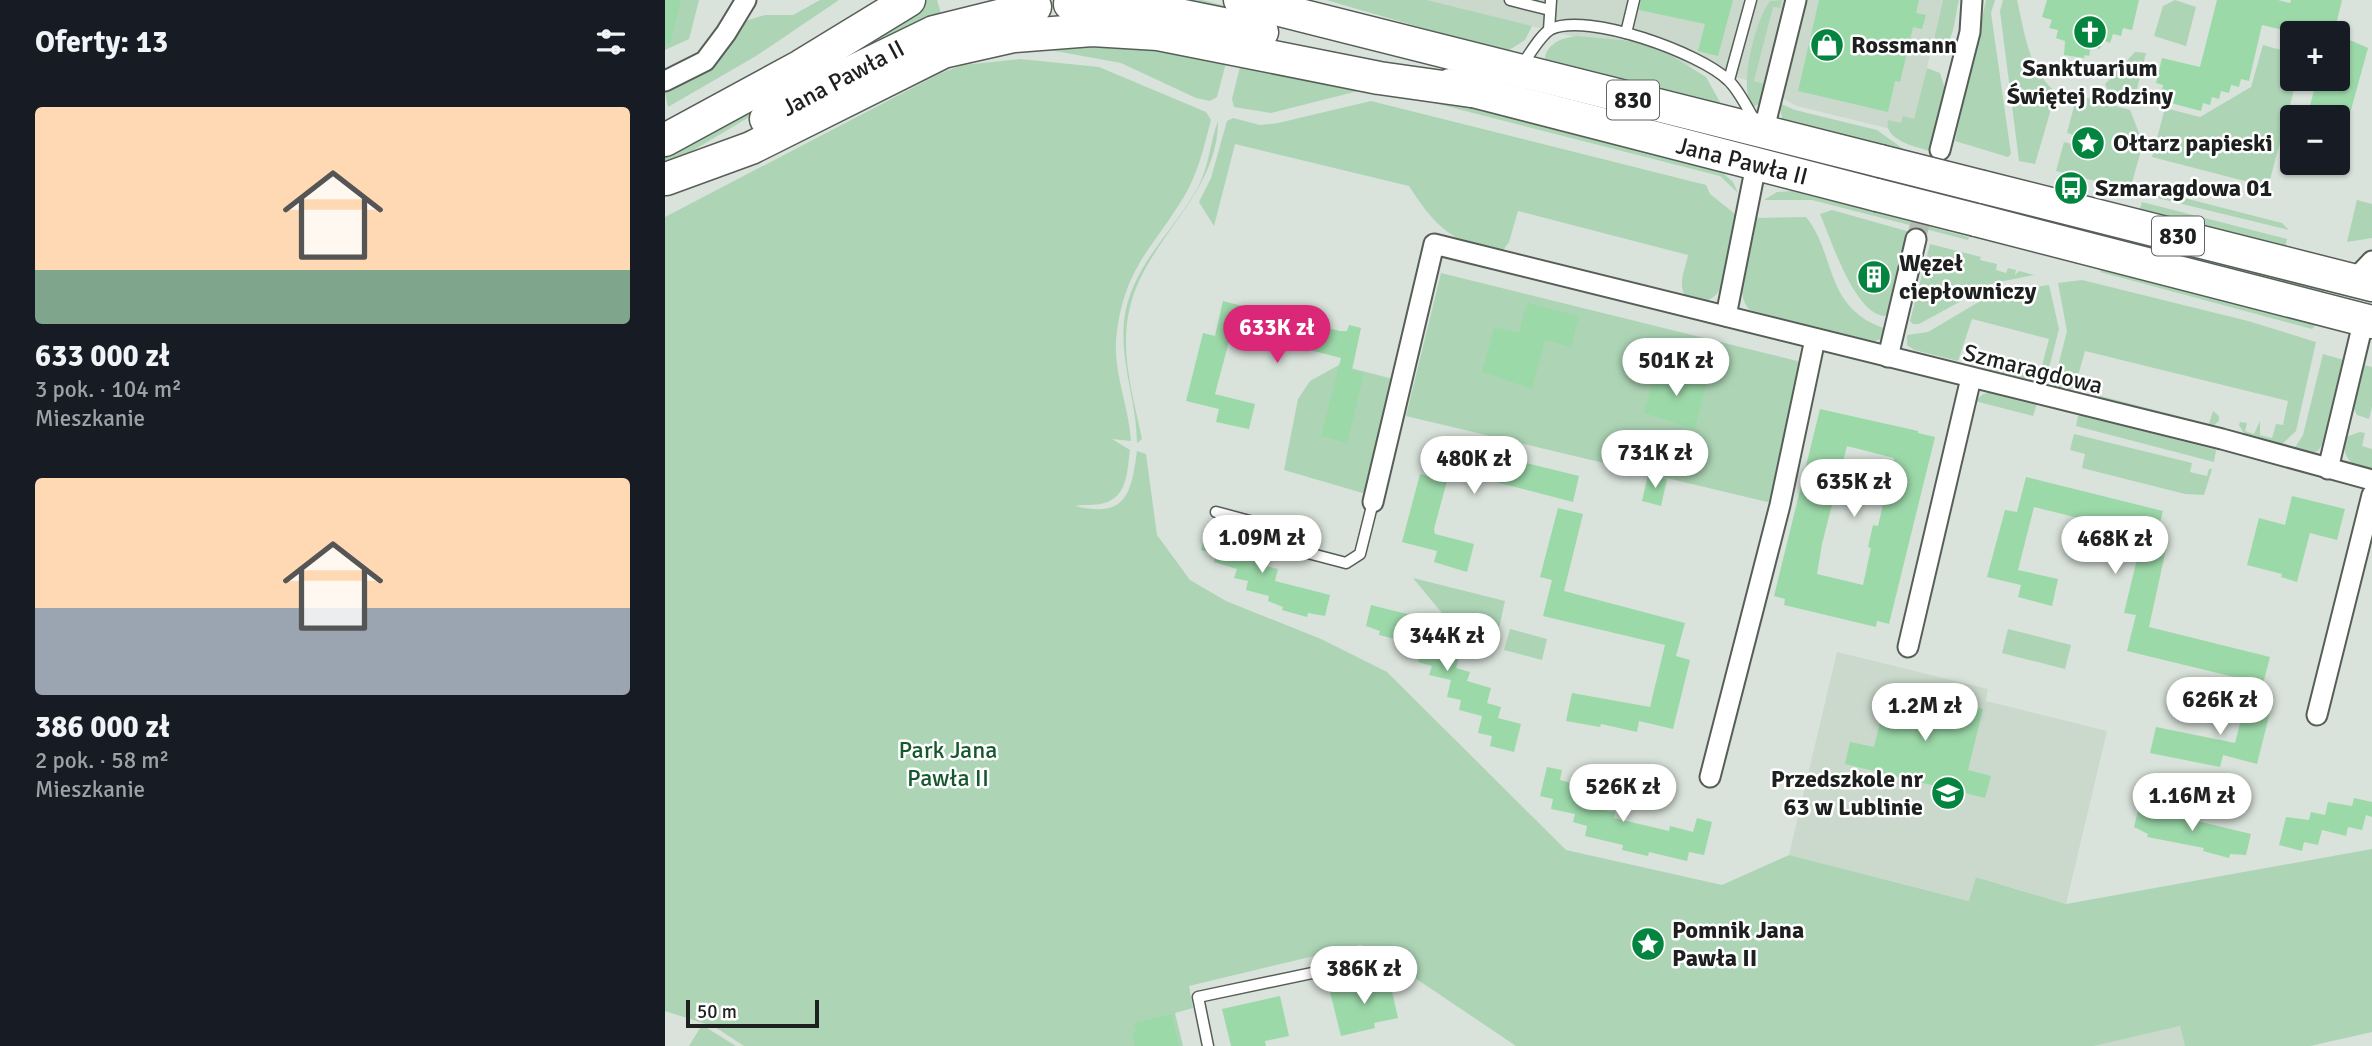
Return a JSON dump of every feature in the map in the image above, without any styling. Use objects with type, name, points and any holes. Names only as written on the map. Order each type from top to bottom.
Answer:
[{"type":"main road","points":[[755,91],[807,41],[868,0]]},
{"type":"main road","name":"Jana Pawła II","points":[[665,140],[755,91],[909,0]]},
{"type":"main road","name":"Jana Pawła II","points":[[1240,0],[1880,162],[2366,276]]},
{"type":"main road","name":"Jana Pawła II","points":[[1075,2],[1203,18],[1471,91],[2368,321]]},
{"type":"main road","name":"830","points":[[1025,4],[1052,8],[1075,2]]},
{"type":"main road","name":"Jana Pawła II","points":[[665,179],[794,102],[925,36],[1025,4]]},
{"type":"main road","points":[[665,179],[751,148],[943,52],[1014,36],[1092,30],[1158,34],[1379,78],[1471,91]]},
{"type":"street","points":[[665,81],[705,61],[746,0]]},
{"type":"street","points":[[1763,133],[1796,0]]},
{"type":"street","points":[[1940,150],[1970,32],[1972,0]]},
{"type":"street","points":[[1726,316],[1756,165]]},
{"type":"street","points":[[1888,357],[1916,239]]},
{"type":"street","name":"Szmaragdowa","points":[[1373,502],[1434,244],[2222,439],[2372,480]]},
{"type":"street","points":[[2328,469],[2368,321]]},
{"type":"street","points":[[1710,777],[1780,505],[1815,339]]},
{"type":"street","points":[[1908,647],[1971,378]]},
{"type":"street","points":[[2317,715],[2372,495]]},
{"type":"lane","points":[[1510,0],[1551,5],[1549,30],[1517,71]]},
{"type":"lane","points":[[1626,33],[1634,0]]},
{"type":"lane","points":[[1729,80],[1751,0]]},
{"type":"lane","points":[[1549,30],[1577,27],[1626,33],[1689,55],[1729,80],[1763,133]]},
{"type":"lane","points":[[1216,512],[1257,523],[1266,542],[1346,563],[1360,554],[1373,502]]},
{"type":"lane","points":[[1208,1046],[1198,997],[1374,960]]},
{"type":"shaded area","points":[[1427,0],[1943,0],[1911,134],[1797,106],[1751,81]]},
{"type":"shaded area","name":"Przedszkole nr 63 w Lublinie","points":[[1837,652],[1988,689],[1986,701],[2107,731],[2066,904],[1977,877],[1970,901],[1789,855]]},
{"type":"shaded area","points":[[2180,1026],[2186,1046],[2094,1046]]},
{"type":"green space","points":[[665,0],[699,0],[689,39],[665,50]]},
{"type":"green space","points":[[820,0],[839,0],[756,56],[668,107],[665,93],[706,69],[742,22],[765,15],[793,15]]},
{"type":"green space","points":[[927,0],[937,0],[942,17],[803,85],[665,167],[665,152],[838,56]]},
{"type":"green space","points":[[1108,0],[1202,0],[2326,284],[2323,299],[1309,33],[1233,15]]},
{"type":"green space","points":[[1326,0],[1427,0],[1532,26],[1525,40],[1506,52]]},
{"type":"green space","points":[[1782,0],[1780,8],[1773,7],[1754,81],[1765,84],[1763,102],[1753,107],[1747,86],[1754,38],[1770,1]]},
{"type":"green space","points":[[1943,0],[1959,0],[1954,25],[1945,47],[1931,52]]},
{"type":"green space","points":[[1986,0],[1995,0],[1991,13],[2011,154],[2008,157],[1955,141]]},
{"type":"green space","points":[[2003,0],[2017,0],[2033,62],[2056,92],[2035,164],[2019,161],[2000,11]]},
{"type":"green space","points":[[2175,0],[2196,7],[2186,46],[2154,36],[2163,6]]},
{"type":"green space","points":[[1577,36],[1651,43],[1706,77],[1725,111],[1545,66],[1546,53],[1553,44]]},
{"type":"green space","points":[[1082,38],[1227,59],[1217,97],[1210,101],[1196,98],[1121,63],[1039,48]]},
{"type":"green space","points":[[2263,45],[2280,50],[2280,91],[2294,91],[2290,105],[2280,105],[2280,142],[2268,187],[2152,157],[2165,108],[2200,117],[2251,87]]},
{"type":"green space","points":[[2135,52],[2146,53],[2136,93],[2130,96],[2107,89],[2105,84]]},
{"type":"green space","name":"Park Jana Pawła II","points":[[1020,59],[1099,67],[1206,112],[1211,120],[1190,186],[1134,273],[1121,308],[1116,359],[1131,441],[1112,439],[1130,450],[1125,482],[1112,500],[1101,504],[1075,506],[1105,509],[1115,505],[1128,491],[1137,451],[1146,454],[1157,535],[1190,580],[1226,601],[1321,639],[1387,672],[1566,850],[1722,885],[1789,855],[1969,901],[1976,877],[2066,904],[2372,849],[2372,1032],[2310,1046],[2185,1046],[2180,1026],[2094,1046],[1516,1046],[1369,947],[1360,945],[1189,986],[1193,1008],[1175,1013],[1183,1046],[744,1046],[715,1027],[665,1011],[665,217],[941,73],[963,65]]},
{"type":"green space","points":[[1241,63],[1435,97],[1723,173],[1733,182],[1738,193],[1720,176],[1411,97],[1366,89],[1271,113],[1234,107],[1232,99]]},
{"type":"green space","points":[[1927,68],[1940,73],[1945,89],[1930,151],[1895,138],[1888,127],[1888,120],[1901,123],[1903,116],[1914,119]]},
{"type":"green space","points":[[2077,95],[2130,110],[2143,143],[2130,190],[2056,171],[2064,142],[2088,148],[2091,140],[2067,133]]},
{"type":"green space","points":[[1371,101],[1706,185],[1710,194],[1735,214],[1720,289],[1714,297],[1706,300],[1688,300],[1682,284],[1688,255],[1518,211],[1509,242],[1504,249],[1477,246],[1465,242],[1437,223],[1409,186],[1235,144],[1214,226],[1199,202],[1211,178],[1227,121],[1233,118],[1260,125],[1278,123]]},
{"type":"green space","points":[[1779,103],[1795,110],[1877,130],[1906,151],[2003,174],[1961,171],[1783,122]]},
{"type":"green space","points":[[1218,121],[1215,147],[1207,172],[1193,196],[1205,171]]},
{"type":"green space","points":[[2149,189],[2282,223],[2289,230],[2145,195]]},
{"type":"green space","points":[[1792,191],[1969,237],[1968,240],[1812,200],[1764,200],[1777,192]]},
{"type":"green space","points":[[2357,200],[2372,204],[2372,238],[2347,242]]},
{"type":"green space","points":[[2142,202],[2287,239],[2285,249],[2139,212]]},
{"type":"green space","points":[[1832,210],[1910,232],[1891,313],[1884,316],[1873,312],[1853,289],[1820,214]]},
{"type":"green space","points":[[1183,211],[1138,283],[1130,307],[1126,340],[1131,390],[1142,439],[1137,443],[1123,337],[1128,302],[1143,267]]},
{"type":"green space","points":[[1806,217],[1816,232],[1841,294],[1851,308],[1866,320],[1886,329],[1881,339],[1870,343],[1750,310],[1745,302],[1742,280],[1756,218]]},
{"type":"green space","points":[[1930,244],[1981,257],[1980,260],[1997,264],[1996,270],[2006,273],[2008,268],[2016,270],[2015,275],[2019,271],[2034,275],[1994,283],[1919,324],[1913,324],[1910,321]]},
{"type":"green space","points":[[2100,272],[2136,272],[2317,321],[2317,324],[2312,329]]},
{"type":"green space","points":[[1441,273],[1809,364],[1780,505],[1406,416]]},
{"type":"green space","points":[[2082,280],[2248,321],[2316,342],[2296,431],[2282,444],[2245,435],[2239,425],[2240,422],[2247,423],[2245,431],[2254,434],[2260,421],[2260,435],[2272,438],[2276,424],[2283,425],[2288,401],[2085,351],[2076,383],[2068,392],[2052,390],[2067,331],[2058,283]]},
{"type":"green space","points":[[2049,285],[2059,329],[2047,376],[2042,383],[1985,368],[1981,362],[2039,377],[2049,339],[1972,319],[1958,361],[1914,350],[1907,345],[1907,335],[1928,332],[1994,293]]},
{"type":"green space","points":[[2323,354],[2344,360],[2323,443],[2318,451],[2308,454],[2292,452],[2303,435]]},
{"type":"green space","points":[[1339,365],[1397,380],[1366,494],[1284,470],[1298,399],[1310,381]]},
{"type":"green space","points":[[2364,365],[2372,367],[2372,407],[2369,419],[2357,415],[2353,407]]},
{"type":"green space","points":[[2101,381],[2097,395],[2209,424],[2213,411],[2219,416],[2219,421],[2208,430],[2095,399],[2091,385]]},
{"type":"green space","points":[[1993,392],[2037,403],[2033,416],[1975,401],[1983,394]]},
{"type":"green space","points":[[2078,416],[2216,450],[2214,462],[2076,426]]},
{"type":"green space","points":[[2365,433],[2362,446],[2372,449],[2372,473],[2354,465],[2345,451],[2346,437]]},
{"type":"green space","points":[[2074,434],[2192,463],[2190,472],[2207,476],[2209,469],[2212,469],[2204,495],[2185,494],[2082,468],[2085,454],[2070,450]]},
{"type":"green space","points":[[1413,578],[1505,601],[1494,651],[1480,659]]},
{"type":"green space","points":[[1510,629],[1547,639],[1542,660],[1504,650]]},
{"type":"green space","points":[[2008,629],[2071,645],[2065,669],[2002,653]]},
{"type":"green space","points":[[702,1025],[736,1046],[689,1046]]},
{"type":"building","points":[[665,0],[681,0],[670,44],[665,43]]},
{"type":"building","points":[[1641,0],[1733,0],[1718,56],[1698,51],[1705,24],[1639,10]]},
{"type":"building","points":[[1819,0],[1919,0],[1916,13],[1926,15],[1922,29],[1913,27],[1900,82],[1895,81],[1888,112],[1798,91]]},
{"type":"building","name":"Sanktuarium Świętej Rodziny","points":[[2047,0],[2139,0],[2132,30],[2123,28],[2121,36],[2113,34],[2110,43],[2102,40],[2100,49],[2091,46],[2089,56],[2085,55],[2084,58],[2064,55],[2065,41],[2056,38],[2058,30],[2049,28],[2052,20],[2042,17]]},
{"type":"building","points":[[2217,0],[2278,0],[2290,3],[2291,0],[2342,0],[2337,21],[2280,21],[2280,29],[2262,25],[2249,81],[2241,79],[2239,87],[2231,85],[2229,93],[2221,91],[2219,99],[2212,97],[2210,105],[2203,103],[2201,111],[2167,102],[2169,95],[2161,93],[2163,85],[2156,83],[2162,58],[2200,67]]},
{"type":"building","points":[[2350,40],[2368,48],[2350,113],[2350,105],[2310,105],[2314,91],[2350,91]]},
{"type":"building","points":[[1223,301],[1340,331],[1347,331],[1349,325],[1361,328],[1352,370],[1364,373],[1347,443],[1321,436],[1341,358],[1232,330],[1215,394],[1255,404],[1249,429],[1216,422],[1219,409],[1186,401],[1203,333],[1215,336]]},
{"type":"building","points":[[1527,303],[1579,316],[1571,347],[1545,340],[1532,389],[1482,372],[1494,327],[1519,333]]},
{"type":"building","points":[[1657,366],[1707,382],[1695,429],[1644,413]]},
{"type":"building","points":[[1820,409],[1935,437],[1889,624],[1877,621],[1876,627],[1784,605],[1785,599],[1774,596]],"holes":[[[1847,446],[1894,458],[1878,526],[1873,525],[1863,585],[1817,574]]]},
{"type":"building","points":[[1441,442],[1579,476],[1573,502],[1450,470],[1434,529],[1435,534],[1474,544],[1467,572],[1434,562],[1437,551],[1402,542],[1420,474],[1432,477]]},
{"type":"building","points":[[1648,475],[1667,479],[1661,506],[1642,501]]},
{"type":"building","points":[[2026,477],[2163,511],[2154,546],[2166,549],[2149,627],[2270,657],[2263,684],[2127,651],[2136,615],[2124,613],[2143,534],[2034,507],[2018,570],[2058,579],[2052,606],[2018,597],[2021,585],[1987,577],[2005,510],[2017,512]]},
{"type":"building","points":[[2292,496],[2345,509],[2337,540],[2310,533],[2297,582],[2281,577],[2282,574],[2247,565],[2259,518],[2285,525]]},
{"type":"building","points":[[1558,508],[1583,514],[1564,591],[1685,623],[1676,656],[1690,660],[1673,729],[1639,721],[1637,732],[1601,724],[1600,727],[1566,721],[1572,693],[1650,707],[1665,645],[1543,616],[1552,580],[1540,577]]},
{"type":"building","points":[[1209,521],[1225,525],[1222,535],[1246,541],[1243,549],[1257,552],[1255,563],[1278,569],[1275,581],[1330,595],[1325,616],[1308,613],[1307,617],[1282,610],[1283,607],[1268,601],[1269,596],[1246,590],[1248,581],[1234,578],[1237,569],[1214,562],[1216,554],[1201,550]]},
{"type":"building","points":[[1371,605],[1427,619],[1424,632],[1440,636],[1437,647],[1460,653],[1456,668],[1470,672],[1467,681],[1491,688],[1487,703],[1501,707],[1498,718],[1521,724],[1514,752],[1490,746],[1492,736],[1478,733],[1482,716],[1459,710],[1461,700],[1447,697],[1451,680],[1429,675],[1432,666],[1418,662],[1423,646],[1379,635],[1380,631],[1366,626]]},
{"type":"building","points":[[1889,686],[1983,709],[1968,770],[1991,776],[1985,798],[1845,764],[1850,742],[1874,747]]},
{"type":"building","points":[[2249,689],[2274,696],[2257,764],[2223,755],[2220,767],[2150,753],[2156,727],[2235,743]]},
{"type":"building","points":[[1547,767],[1562,770],[1560,780],[1583,786],[1581,793],[1595,796],[1592,808],[1615,812],[1614,818],[1669,831],[1670,826],[1693,832],[1697,818],[1712,822],[1704,855],[1689,852],[1687,861],[1649,852],[1648,856],[1622,850],[1623,845],[1585,836],[1587,826],[1573,822],[1575,814],[1551,809],[1553,799],[1540,796]]},
{"type":"building","points":[[2354,798],[2372,802],[2372,817],[2366,815],[2362,830],[2348,827],[2346,836],[2322,830],[2318,845],[2304,842],[2302,851],[2279,845],[2286,817],[2309,820],[2311,812],[2325,815],[2328,802],[2352,806]]},
{"type":"building","points":[[2139,807],[2251,834],[2246,855],[2230,854],[2229,858],[2203,851],[2204,848],[2147,837],[2148,834],[2134,827]]},
{"type":"building","points":[[1389,978],[1398,1018],[1374,1023],[1375,1028],[1341,1036],[1330,992]]},
{"type":"building","points":[[1280,996],[1289,1036],[1265,1041],[1266,1046],[1231,1046],[1222,1009]]},
{"type":"building","points":[[1172,1014],[1179,1046],[1135,1046],[1132,1033],[1136,1032],[1134,1023]]},
{"type":"tunnel","points":[[1916,239],[1936,164]]},
{"type":"place","name":"Sanktuarium Świętej Rodziny","points":[[2090,32]]},
{"type":"place","name":"Rossmann","points":[[1827,45]]},
{"type":"place","name":"Ołtarz papieski","points":[[2088,143]]},
{"type":"place","name":"Szmaragdowa 01","points":[[2071,188]]},
{"type":"place","name":"Węzeł ciepłowniczy","points":[[1874,277]]},
{"type":"place","name":"Przedszkole nr 63 w Lublinie","points":[[1948,793]]},
{"type":"place","name":"Pomnik Jana Pawła II","points":[[1648,944]]}]
